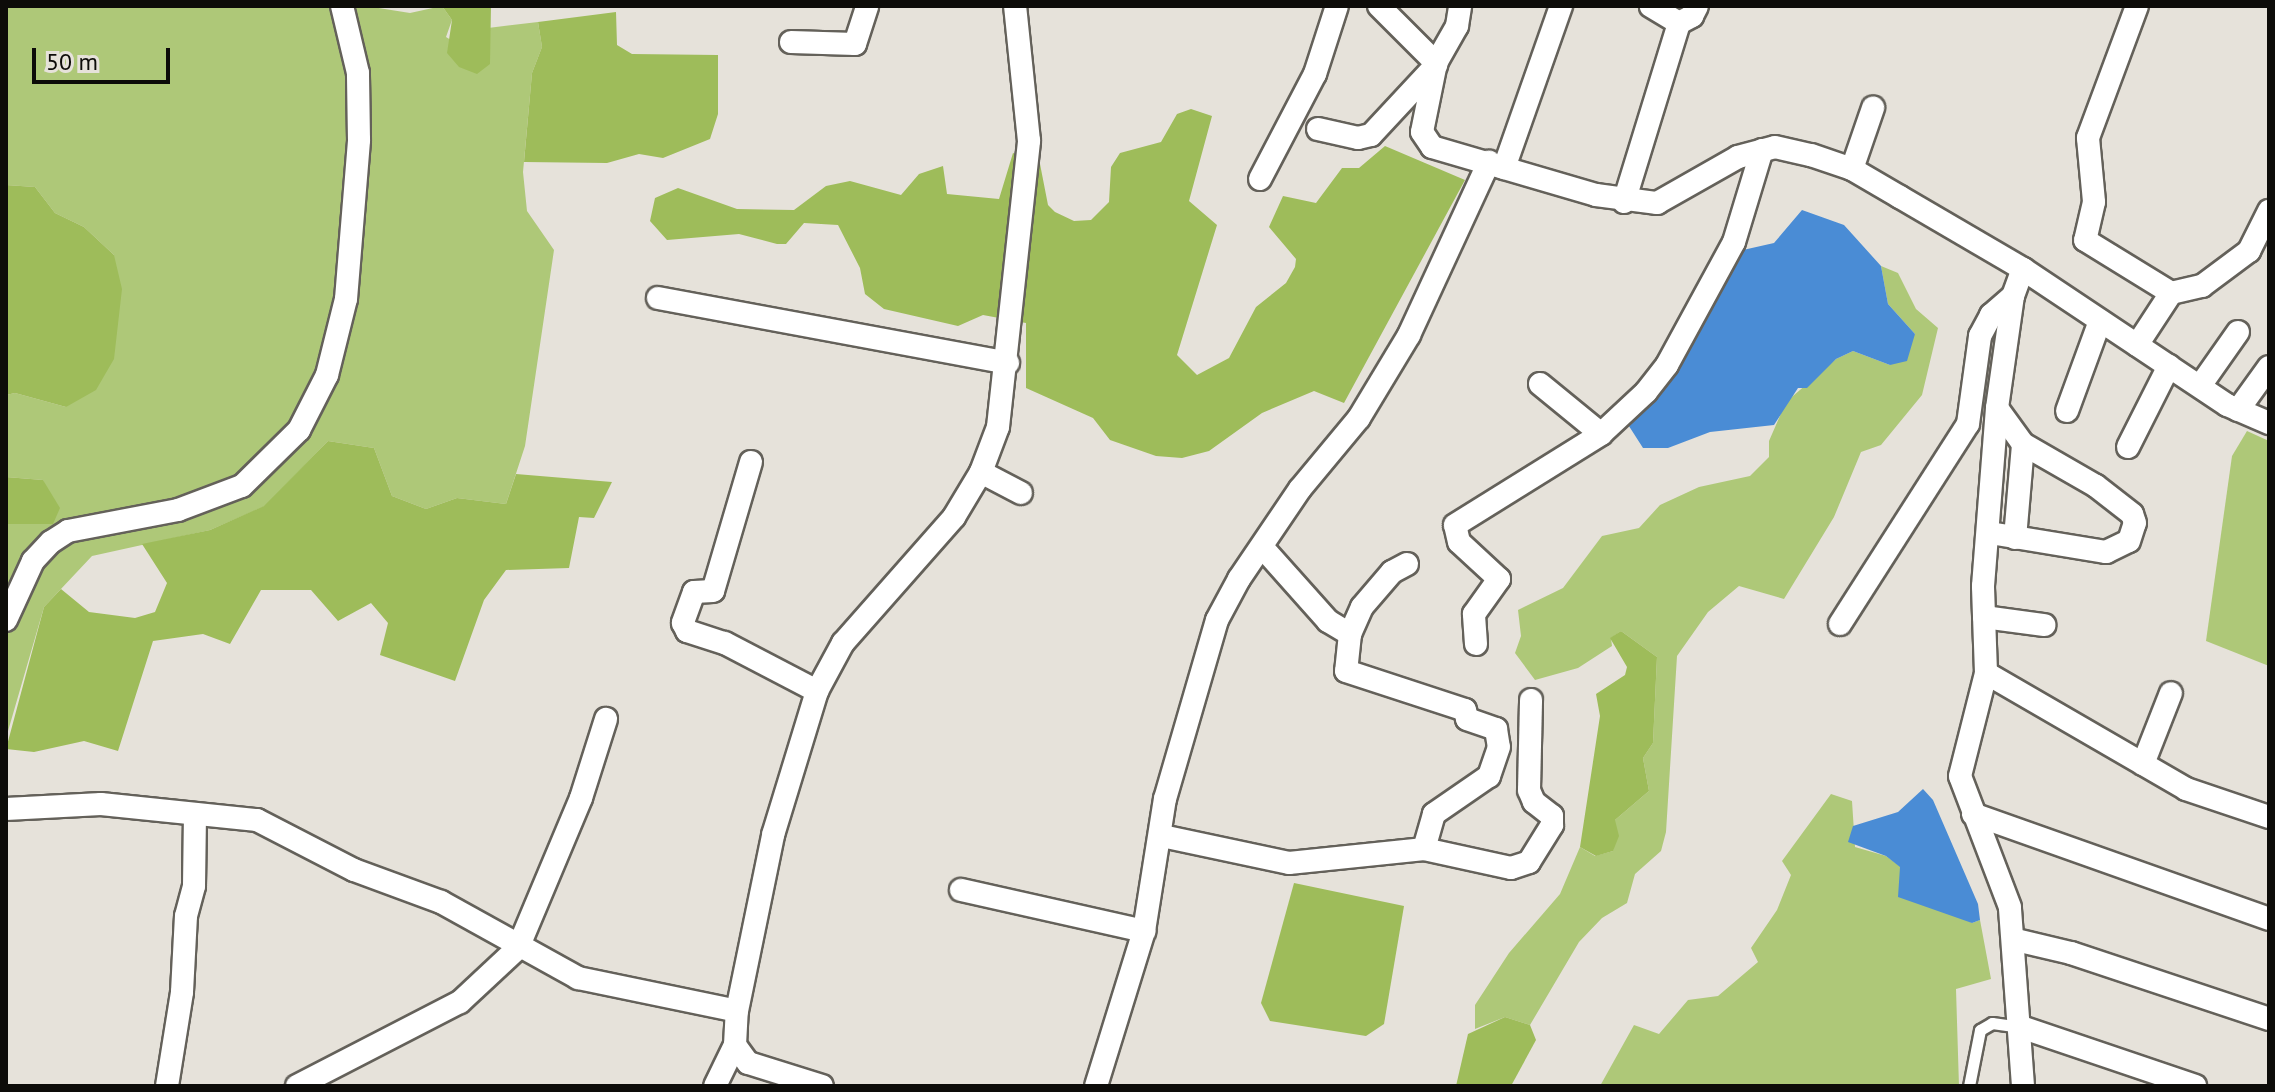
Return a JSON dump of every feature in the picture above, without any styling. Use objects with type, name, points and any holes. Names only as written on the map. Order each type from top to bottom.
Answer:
[{"type":"street","points":[[6,620],[33,561],[68,531],[178,510],[242,486],[299,430],[327,375],[346,299],[359,140],[358,73],[342,6]]},
{"type":"street","points":[[791,42],[855,44],[867,6]]},
{"type":"street","points":[[715,1086],[735,1045],[737,1011],[769,848],[799,734],[817,691],[843,643],[936,540],[981,472],[998,427],[1008,363],[1029,141],[1015,6]]},
{"type":"street","points":[[1260,179],[1315,74],[1337,6]]},
{"type":"street","points":[[1379,6],[1435,62]]},
{"type":"street","points":[[1318,129],[1358,138],[1371,135],[1435,62],[1457,26],[1460,6]]},
{"type":"street","points":[[1096,1086],[1144,931],[1162,836],[1165,799],[1198,673],[1217,620],[1300,489],[1359,418],[1409,335],[1497,165],[1561,6]]},
{"type":"street","points":[[1651,6],[1679,23]]},
{"type":"street","points":[[1624,202],[1679,23],[1692,16],[1697,6]]},
{"type":"street","points":[[2137,6],[2088,138],[2094,202],[2085,240],[2171,293]]},
{"type":"street","points":[[1435,62],[1424,140],[1432,147],[1624,202],[1657,203],[1738,157],[1775,147],[1811,155],[1852,169],[2023,269],[2238,410],[2269,423]]},
{"type":"street","points":[[1852,169],[1873,108]]},
{"type":"street","points":[[1476,644],[1474,614],[1499,579],[1459,542],[1455,525],[1601,434],[1667,365],[1734,242],[1762,150]]},
{"type":"street","points":[[2137,345],[2171,293],[2202,286],[2228,271],[2249,251],[2269,211]]},
{"type":"street","points":[[2023,269],[2013,296],[1997,408],[1984,617],[1986,673],[1960,776],[2007,897],[2016,940],[2023,1086]]},
{"type":"street","points":[[1840,624],[1968,424],[1980,336],[1991,315],[2013,296]]},
{"type":"street","points":[[658,298],[1008,363]]},
{"type":"street","points":[[2067,411],[2100,321]]},
{"type":"street","points":[[2200,386],[2238,332]]},
{"type":"street","points":[[2128,447],[2169,366]]},
{"type":"street","points":[[2238,410],[2269,367]]},
{"type":"street","points":[[1540,384],[1601,434]]},
{"type":"street","points":[[1990,533],[2118,551],[2129,541],[2135,523],[2096,486],[2023,444],[1997,408]]},
{"type":"street","points":[[2015,538],[2023,444]]},
{"type":"street","points":[[751,462],[713,591],[694,592],[683,623],[687,631],[725,643],[817,691]]},
{"type":"street","points":[[981,472],[1021,493]]},
{"type":"street","points":[[1263,548],[1328,621],[1350,634]]},
{"type":"street","points":[[1407,564],[1381,583],[1362,607],[1350,634],[1344,664],[1350,675],[1465,710],[1467,719],[1497,732],[1494,771],[1469,794],[1434,814],[1424,849]]},
{"type":"street","points":[[1984,617],[2044,625]]},
{"type":"street","points":[[1986,673],[2186,789],[2269,817]]},
{"type":"street","points":[[2143,764],[2171,693]]},
{"type":"street","points":[[1162,836],[1289,863],[1424,849],[1511,868],[1529,862],[1545,843],[1552,816],[1534,802],[1529,790],[1531,700]]},
{"type":"street","points":[[297,1086],[460,1002],[518,948],[581,798],[606,719]]},
{"type":"street","points":[[6,809],[101,804],[257,820],[354,870],[451,907],[518,948],[578,978],[737,1011]]},
{"type":"street","points":[[167,1086],[182,992],[186,916],[194,886],[195,814]]},
{"type":"street","points":[[1973,814],[2269,919]]},
{"type":"street","points":[[961,890],[1144,931]]},
{"type":"street","points":[[2016,940],[2071,953],[2269,1019]]},
{"type":"street","points":[[2021,1027],[2195,1086]]},
{"type":"street","points":[[735,1045],[758,1069],[822,1086]]},
{"type":"lane","points":[[1969,1086],[1980,1030],[1992,1023],[2021,1027]]},
{"type":"green space","points":[[6,6],[366,6],[410,13],[442,6],[452,20],[446,37],[490,64],[488,28],[538,22],[542,47],[532,73],[523,172],[527,211],[554,250],[525,446],[506,504],[457,498],[426,509],[392,496],[374,448],[328,441],[265,506],[210,530],[92,556],[44,607],[6,738],[6,524],[52,524],[43,480],[6,477],[6,395],[15,393],[66,407],[114,255],[84,227],[55,213],[35,187],[6,185]]},
{"type":"green space","points":[[442,6],[491,6],[490,64],[477,74],[459,67],[447,53],[452,20]]},
{"type":"green space","points":[[616,12],[617,45],[632,54],[718,55],[718,114],[710,139],[663,158],[639,154],[607,163],[524,162],[532,73],[542,47],[538,22]]},
{"type":"green space","points":[[1191,109],[1212,116],[1189,201],[1217,225],[1177,355],[1197,375],[1229,358],[1256,307],[1286,283],[1295,267],[1296,259],[1269,227],[1283,196],[1316,203],[1342,168],[1359,168],[1385,146],[1465,180],[1344,403],[1314,391],[1262,413],[1209,451],[1182,458],[1156,456],[1110,440],[1093,418],[1026,388],[1026,323],[983,315],[958,326],[884,309],[865,294],[860,268],[838,225],[804,223],[786,244],[777,244],[739,234],[667,240],[650,221],[655,198],[678,188],[737,209],[794,210],[826,186],[850,181],[901,195],[919,174],[943,166],[947,194],[999,199],[1013,153],[1040,164],[1048,205],[1055,212],[1074,221],[1091,220],[1109,202],[1111,167],[1120,153],[1161,142],[1177,114]]},
{"type":"green space","points":[[6,185],[35,187],[55,213],[84,227],[114,255],[122,289],[114,359],[96,390],[66,407],[15,393],[6,395]]},
{"type":"green space","points":[[1881,266],[1898,273],[1916,309],[1938,328],[1922,395],[1881,445],[1861,452],[1834,517],[1784,599],[1739,586],[1708,612],[1677,656],[1666,832],[1661,851],[1635,874],[1627,903],[1602,918],[1579,942],[1530,1025],[1505,1017],[1475,1029],[1475,1005],[1509,953],[1560,894],[1580,847],[1595,856],[1613,851],[1615,820],[1649,791],[1643,758],[1653,743],[1657,657],[1621,631],[1611,638],[1612,646],[1578,668],[1535,680],[1515,653],[1521,636],[1518,610],[1563,588],[1602,536],[1639,528],[1660,505],[1699,487],[1750,476],[1769,457],[1769,441],[1786,402],[1836,359],[1853,351],[1890,365],[1915,334],[1888,304]]},
{"type":"green space","points":[[2247,431],[2269,441],[2269,666],[2206,641],[2232,456]]},
{"type":"green space","points":[[328,441],[374,448],[392,496],[426,509],[457,498],[506,504],[516,474],[612,482],[594,518],[579,517],[569,568],[506,570],[484,600],[455,681],[380,655],[388,623],[371,603],[338,621],[311,590],[261,590],[230,644],[203,634],[153,641],[118,751],[84,741],[34,752],[6,749],[44,607],[61,589],[89,612],[135,618],[155,612],[167,583],[142,544],[210,530],[264,506]]},
{"type":"green space","points":[[6,477],[43,480],[60,508],[53,524],[6,524]]},
{"type":"green space","points":[[1621,631],[1657,657],[1653,743],[1643,758],[1649,791],[1615,820],[1619,836],[1613,851],[1596,856],[1580,847],[1600,716],[1596,694],[1625,675],[1627,667],[1610,638]]},
{"type":"green space","points":[[1831,794],[1852,801],[1855,847],[1886,856],[1901,867],[1901,881],[1972,923],[1980,920],[1991,979],[1956,989],[1959,1086],[1600,1086],[1634,1025],[1659,1034],[1688,1000],[1718,996],[1758,962],[1751,948],[1777,910],[1791,875],[1782,861]]},
{"type":"green space","points":[[1294,883],[1404,906],[1384,1024],[1366,1036],[1270,1021],[1261,1003]]},
{"type":"green space","points":[[1505,1017],[1530,1025],[1536,1040],[1511,1086],[1456,1086],[1468,1034]]},
{"type":"water","points":[[1802,210],[1844,225],[1881,266],[1888,304],[1915,334],[1907,361],[1890,365],[1853,351],[1836,359],[1807,388],[1798,388],[1774,425],[1710,432],[1668,448],[1643,448],[1627,423],[1743,250],[1774,243]]},
{"type":"water","points":[[1923,789],[1933,800],[1978,904],[1980,920],[1972,923],[1898,897],[1900,867],[1886,856],[1848,842],[1853,826],[1898,812]]}]
